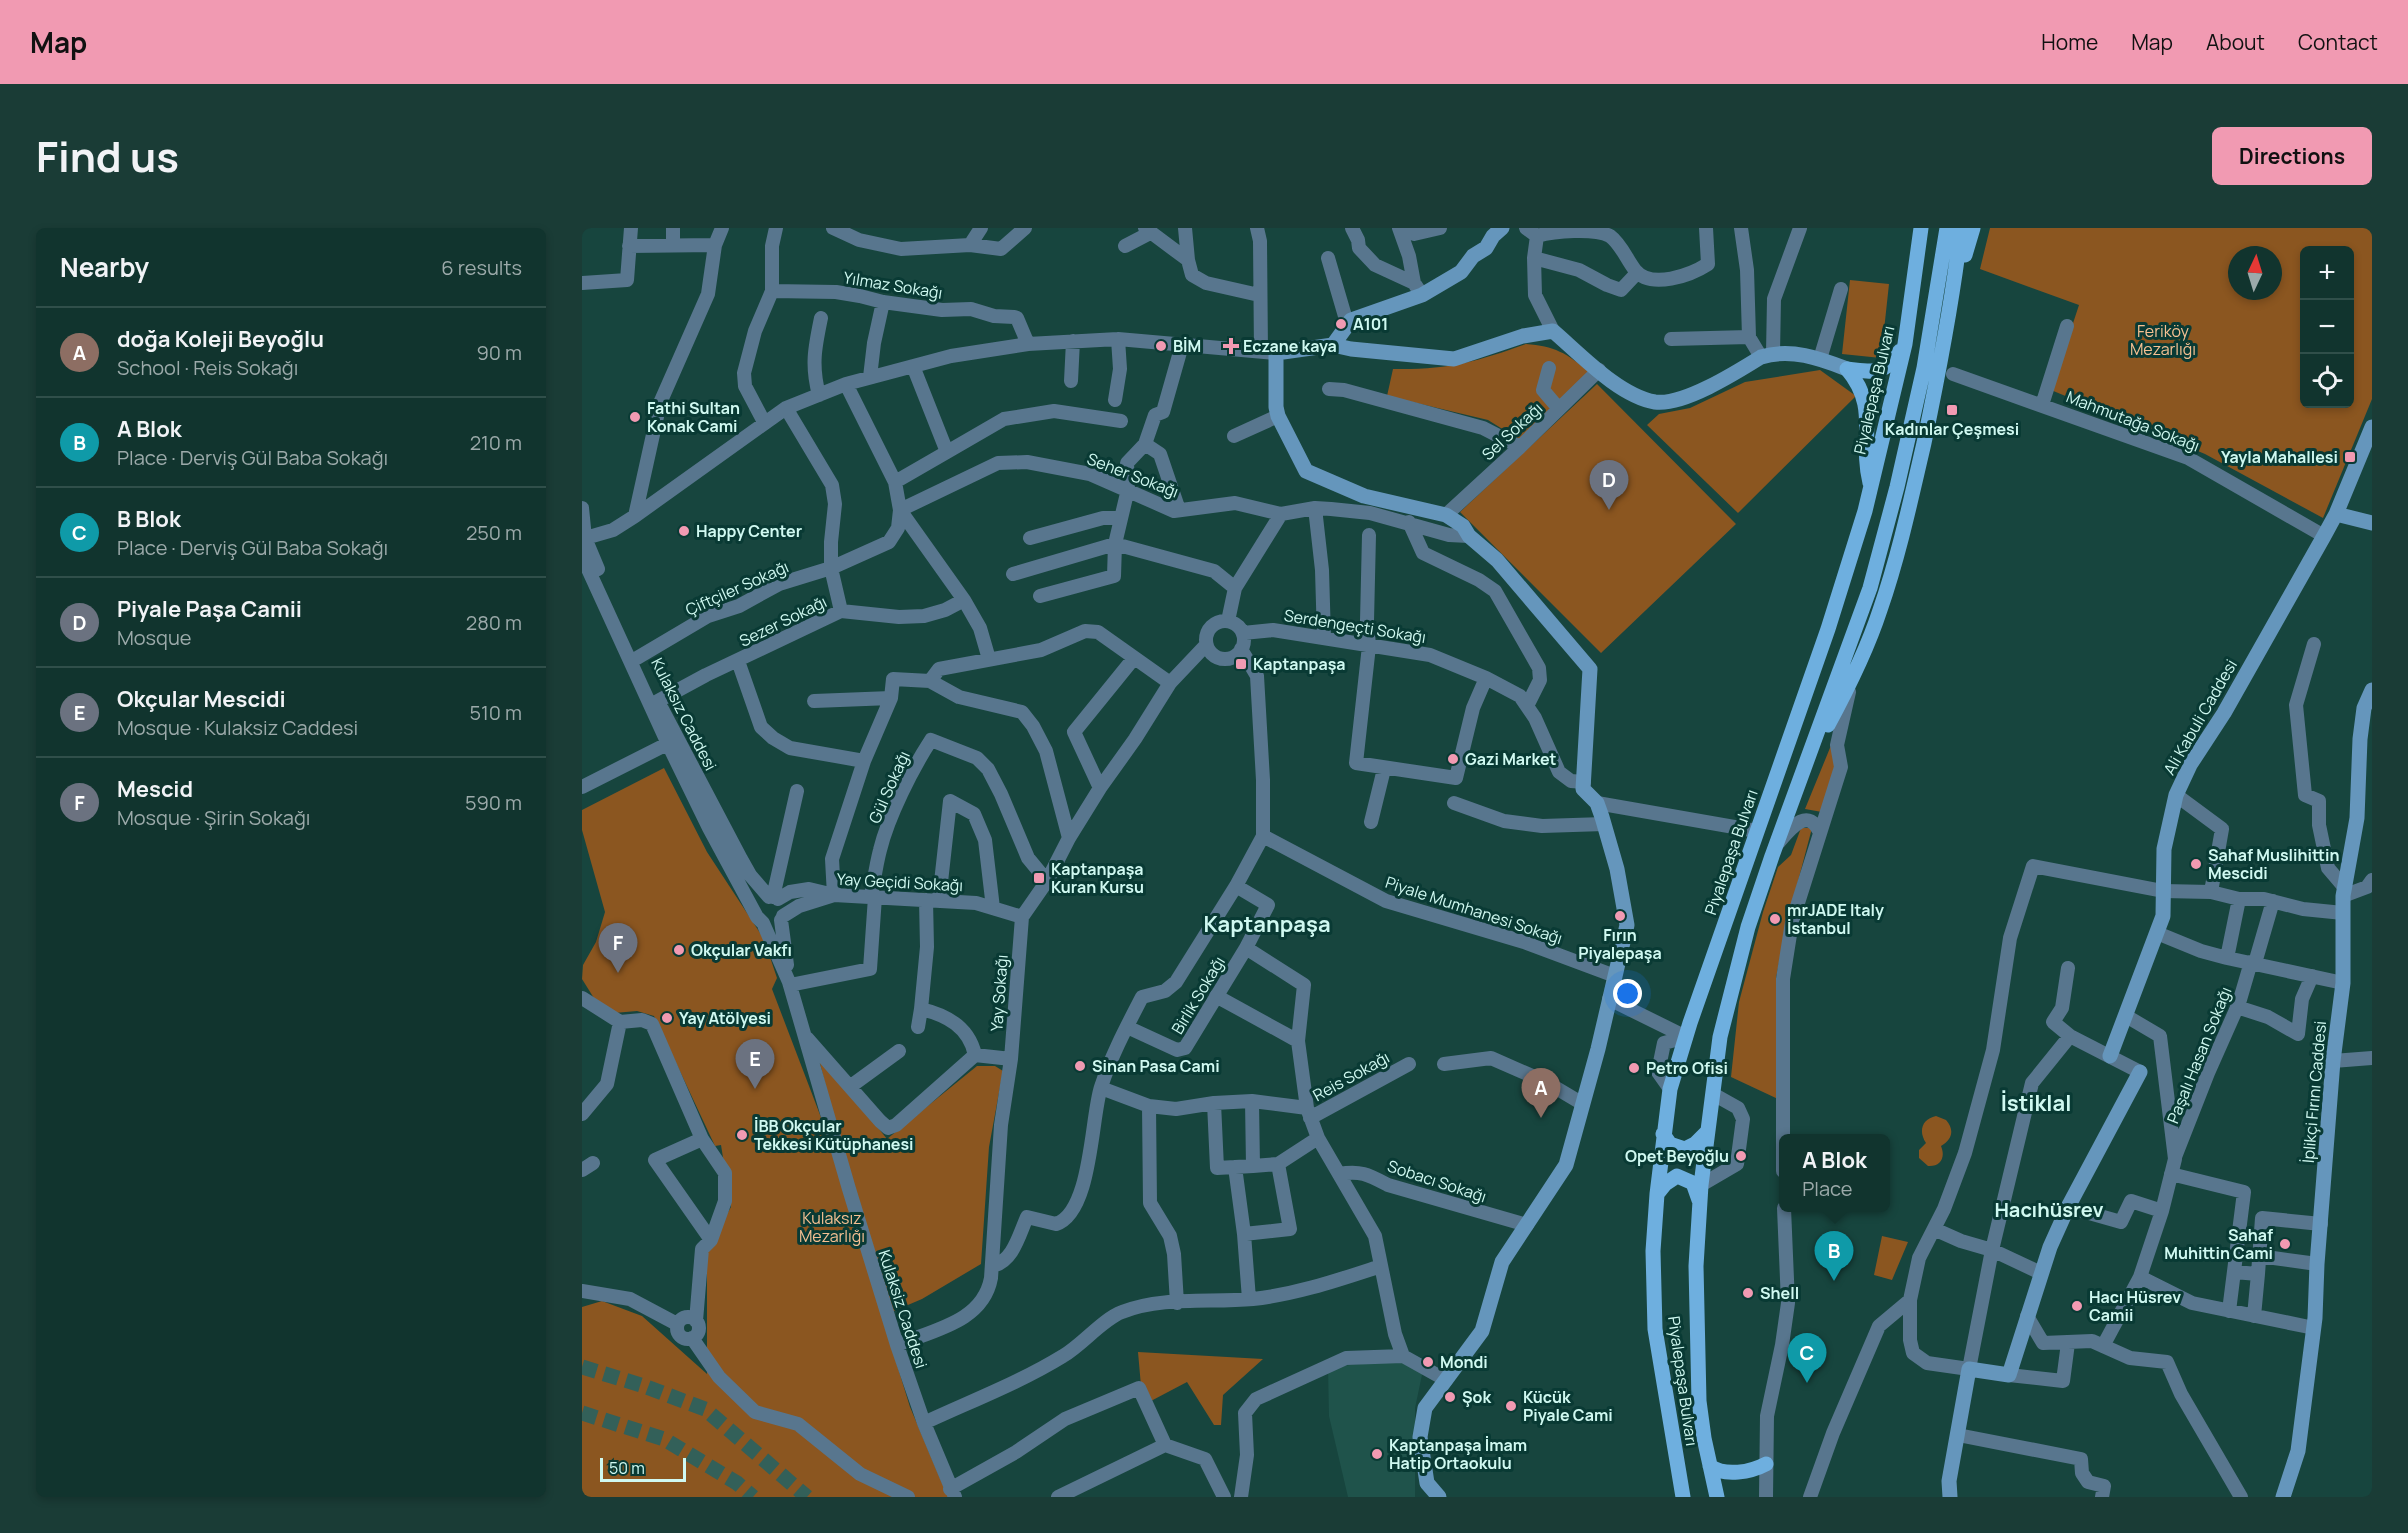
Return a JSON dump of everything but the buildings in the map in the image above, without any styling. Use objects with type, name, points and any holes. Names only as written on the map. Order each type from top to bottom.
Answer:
[{"type":"main road","name":"Piyalepaşa Bulvarı","points":[[1683,1497],[1655,1329],[1653,1251],[1663,1134],[1670,1089],[1828,629],[1865,511],[1905,344],[1921,228]]},
{"type":"main road","name":"Piyalepaşa Bulvarı","points":[[1717,1497],[1699,1401],[1696,1254],[1701,1185],[1720,1036],[1748,927],[1870,588],[1897,487],[1924,368],[1947,228]]},
{"type":"main road","points":[[1806,761],[1821,739],[1853,676],[1880,610],[1898,553],[1930,411],[1952,298],[1960,228]]},
{"type":"main road","points":[[1952,298],[1973,228]]},
{"type":"main road","points":[[1847,369],[1878,372],[1889,366],[1905,344]]},
{"type":"main road","points":[[1847,369],[1858,383],[1868,410],[1865,463],[1870,486]]},
{"type":"main road","points":[[1663,1134],[1670,1144],[1685,1149],[1695,1144],[1708,1131]]},
{"type":"main road","points":[[1657,1194],[1665,1184],[1677,1176],[1693,1183],[1700,1202]]},
{"type":"main road","points":[[1710,1466],[1725,1473],[1756,1470],[1766,1464]]},
{"type":"street","points":[[582,283],[627,280],[631,228]]},
{"type":"street","points":[[672,228],[673,244]]},
{"type":"street","points":[[635,516],[660,404],[708,294],[715,245],[722,228]]},
{"type":"street","points":[[764,422],[746,386],[744,373],[755,331],[772,291],[772,246],[776,228]]},
{"type":"street","points":[[833,228],[859,240],[901,249],[970,245],[1001,249],[1025,228]]},
{"type":"street","points":[[970,245],[981,228]]},
{"type":"street","points":[[1185,228],[1192,275],[1206,283],[1259,295]]},
{"type":"street","points":[[1257,228],[1260,240],[1259,295],[1276,407],[1278,416],[1306,471],[1364,496],[1446,514],[1463,526],[1469,536],[1497,560],[1590,669],[1583,789],[1597,803],[1605,824],[1617,869],[1627,925],[1566,1165],[1502,1262],[1482,1331],[1425,1408],[1420,1437],[1427,1483],[1439,1497]]},
{"type":"street","points":[[1352,228],[1359,248],[1376,265],[1418,289]]},
{"type":"street","points":[[1400,228],[1418,289]]},
{"type":"street","points":[[1400,228],[1414,234],[1440,228]]},
{"type":"street","points":[[1333,345],[1347,323],[1418,289],[1461,272],[1473,256],[1486,248],[1493,236],[1502,228]]},
{"type":"street","points":[[1706,228],[1708,264],[1694,273],[1672,279],[1649,278],[1637,273],[1612,237],[1602,231],[1537,232],[1534,258],[1535,296],[1553,331],[1624,390],[1656,402],[1692,396],[1767,355],[1813,355],[1847,369]]},
{"type":"street","points":[[1741,228],[1744,242],[1749,337],[1767,355]]},
{"type":"street","points":[[1767,355],[1774,299],[1800,228]]},
{"type":"street","points":[[1125,246],[1147,230],[1188,260]]},
{"type":"street","points":[[629,246],[715,245]]},
{"type":"street","points":[[1329,258],[1347,323]]},
{"type":"street","points":[[1534,258],[1579,270],[1621,290],[1637,273]]},
{"type":"street","points":[[1820,359],[1841,289]]},
{"type":"street","name":"Yılmaz Sokağı","points":[[772,291],[836,292],[883,302],[942,310],[971,309],[994,316],[1014,317],[1017,318],[1028,344]]},
{"type":"street","points":[[870,377],[883,302]]},
{"type":"street","points":[[819,395],[814,376],[813,353],[821,318]]},
{"type":"street","points":[[2042,405],[2067,326]]},
{"type":"street","points":[[583,539],[612,530],[635,516],[786,408],[846,384],[951,356],[1028,344],[1118,339],[1268,353],[1333,345],[1351,350],[1454,359],[1523,336],[1553,331]]},
{"type":"street","points":[[1671,339],[1749,337]]},
{"type":"street","points":[[1115,400],[1120,369],[1118,339]]},
{"type":"street","points":[[1071,381],[1073,341]]},
{"type":"street","points":[[1040,596],[1114,576],[1115,544],[1128,489],[1127,463],[1145,444],[1155,415],[1163,412],[1182,345]]},
{"type":"street","points":[[914,366],[947,452]]},
{"type":"street","points":[[1549,368],[1543,390],[1559,409]]},
{"type":"street","name":"Sel Sokağı","points":[[1446,514],[1520,447],[1599,370]]},
{"type":"street","name":"Mahmutağa Sokağı","points":[[1953,374],[2188,458],[2324,536]]},
{"type":"street","points":[[846,384],[895,482],[900,510],[964,600],[980,628],[989,659]]},
{"type":"street","points":[[1329,389],[1344,390],[1483,428],[1520,447]]},
{"type":"street","points":[[786,408],[832,485],[835,504],[831,568],[841,611]]},
{"type":"street","points":[[895,482],[1004,419],[1054,411],[1121,421]]},
{"type":"street","points":[[1234,436],[1278,416]]},
{"type":"street","name":"Ali Kabuli Caddesi","points":[[2110,1056],[2163,916],[2164,849],[2176,795],[2190,765],[2224,713],[2336,514],[2372,427]]},
{"type":"street","points":[[1145,444],[1160,454],[1179,510]]},
{"type":"street","name":"Seher Sokağı","points":[[900,510],[998,463],[1027,462],[1080,472],[1128,489],[1174,511],[1235,503],[1281,514],[1315,508],[1370,513],[1449,535],[1469,536]]},
{"type":"street","name":"Kulaksız Caddesi","points":[[582,508],[583,539],[658,701],[672,741],[750,875],[773,898]]},
{"type":"street","points":[[1315,508],[1322,570],[1324,638]]},
{"type":"street","name":"Çiftçiler Sokağı","points":[[638,658],[708,616],[739,606],[779,584],[831,568],[889,543],[898,528],[900,510]]},
{"type":"street","points":[[1228,621],[1235,588],[1281,514]]},
{"type":"street","points":[[2336,514],[2372,521]]},
{"type":"street","points":[[1030,538],[1103,518],[1120,518]]},
{"type":"street","points":[[1409,522],[1423,553],[1479,580],[1496,591],[1539,668],[1540,680],[1527,706]]},
{"type":"street","points":[[1369,535],[1367,621],[1369,646],[1356,763],[1456,778],[1473,708],[1486,678]]},
{"type":"street","points":[[1013,573],[1115,544],[1214,571],[1235,588]]},
{"type":"street","name":"Kulaksız Caddesi","points":[[582,556],[672,741],[709,828],[760,918]]},
{"type":"street","name":"Sezer Sokağı","points":[[658,701],[841,611],[899,617],[924,616],[945,610],[964,600]]},
{"type":"street","points":[[992,1266],[999,1265],[1008,1258],[1027,1217],[1056,1224],[1065,1220],[1074,1206],[1080,1195],[1090,1156],[1101,1088],[1142,997],[1165,991],[1176,982],[1236,886],[1263,836],[1263,780],[1257,676],[1241,649],[1242,633],[1234,623],[1228,621],[1213,625],[1206,636],[1209,651],[1220,658],[1231,657],[1241,649]]},
{"type":"street","name":"Serdengeçti Sokağı","points":[[1242,633],[1274,630],[1430,655],[1486,678],[1520,696],[1535,718],[1559,772],[1571,781],[1584,782]]},
{"type":"street","points":[[930,681],[939,669],[1041,650],[1085,631],[1098,632],[1170,683]]},
{"type":"street","points":[[2314,644],[2296,705],[2305,795],[2319,801],[2319,825],[2328,868],[2344,892],[2367,887],[2372,880]]},
{"type":"street","points":[[1022,917],[1047,881],[1069,838],[1100,788],[1135,739],[1170,683],[1206,645]]},
{"type":"street","points":[[1100,788],[1074,732],[1134,658]]},
{"type":"street","points":[[738,661],[761,727],[774,738],[790,748],[864,761]]},
{"type":"street","points":[[1783,1134],[1783,979],[1792,922],[1841,766],[1837,745],[1853,676]]},
{"type":"street","points":[[773,898],[758,904],[760,918],[772,925],[799,906],[834,896],[832,859],[864,761],[891,698],[892,679],[930,681],[959,697],[1022,712],[1034,726],[1046,751],[1069,838]]},
{"type":"street","name":"İplikçi Fırını Caddesi","points":[[2283,1497],[2298,1452],[2314,1328],[2316,1264],[2333,1061],[2343,983],[2344,892],[2357,818],[2364,708],[2372,690]]},
{"type":"street","points":[[814,701],[891,698]]},
{"type":"street","name":"Gül Sokağı","points":[[873,897],[880,850],[891,820],[931,740],[977,758],[988,769],[1028,858],[1047,881]]},
{"type":"street","points":[[584,783],[605,777],[672,741]]},
{"type":"street","points":[[1371,822],[1384,769]]},
{"type":"street","points":[[773,898],[797,791]]},
{"type":"street","points":[[2176,795],[2222,829],[2211,892]]},
{"type":"street","points":[[918,1027],[932,900],[950,801],[974,814],[985,840],[993,908]]},
{"type":"street","points":[[1454,803],[1504,821],[1542,825],[1605,824]]},
{"type":"street","points":[[1597,803],[1757,831]]},
{"type":"street","points":[[1775,847],[1789,830],[1804,820],[1811,820],[1816,824],[1820,833]]},
{"type":"street","name":"Piyale Mumhanesi Sokağı","points":[[1263,836],[1386,901],[1524,942],[1615,976]]},
{"type":"street","points":[[2068,1342],[2063,1381],[1927,1363],[1913,1353],[1910,1340],[1910,1300],[1919,1258],[1944,1209],[1965,1153],[1993,1050],[2010,938],[2033,866],[2163,891],[2211,892],[2239,899],[2273,901],[2303,909],[2343,913]]},
{"type":"street","name":"Birlik Sokağı","points":[[1127,1027],[1177,1050],[1185,1048],[1246,948],[1268,905],[1236,886]]},
{"type":"street","name":"Yay Geçidi Sokağı","points":[[773,898],[809,889],[834,896],[976,903],[1022,917]]},
{"type":"street","points":[[773,898],[783,906],[782,918],[790,984],[870,969],[873,897]]},
{"type":"street","points":[[2227,958],[2239,899]]},
{"type":"street","name":"Paşalı Hasan Sokağı","points":[[2103,1346],[2140,1277],[2162,1211],[2175,1159],[2208,1073],[2237,1007],[2273,901]]},
{"type":"street","name":"Yay Sokağı","points":[[897,1345],[966,1317],[985,1298],[989,1289],[1001,1125],[1011,1059],[1022,917]]},
{"type":"street","name":"Kulaksiz Caddesi","points":[[760,918],[790,984],[897,1345],[924,1423],[952,1493]]},
{"type":"street","points":[[2157,933],[2201,951],[2227,958],[2343,983]]},
{"type":"street","points":[[1246,948],[1304,985],[1299,1041],[1308,1113],[1318,1138],[1375,1236],[1395,1334],[1403,1356]]},
{"type":"street","points":[[2009,1375],[2050,1247],[2068,1207],[2140,1072],[2070,1036],[2053,1022],[2062,1008],[2068,968]]},
{"type":"street","points":[[2237,1007],[2268,1017],[2298,1034],[2302,999],[2312,976]]},
{"type":"street","points":[[1216,996],[1299,1041]]},
{"type":"street","points":[[1609,999],[1686,1037]]},
{"type":"street","points":[[582,1291],[630,1299],[677,1324],[680,1335],[692,1338],[698,1332],[696,1321],[702,1249],[711,1240],[725,1201],[724,1173],[702,1139],[652,1024],[642,1020],[620,1023],[584,1004]]},
{"type":"street","points":[[921,1009],[944,1015],[968,1034],[975,1055]]},
{"type":"street","points":[[2126,1016],[2160,1036],[2175,1159]]},
{"type":"street","points":[[582,1114],[607,1083],[620,1023]]},
{"type":"street","points":[[804,1034],[888,1128],[896,1125],[975,1055],[1011,1059]]},
{"type":"street","points":[[1950,1497],[1949,1481],[1992,1250],[2032,1083],[2070,1036]]},
{"type":"street","points":[[850,1086],[899,1051]]},
{"type":"street","points":[[1444,1064],[1491,1058],[1546,1082],[1583,1104]]},
{"type":"street","points":[[2333,1061],[2372,1058]]},
{"type":"street","name":"Reis Sokağı","points":[[1308,1113],[1409,1064]]},
{"type":"street","points":[[1101,1088],[1149,1106],[1176,1109],[1214,1103],[1252,1101],[1308,1113]]},
{"type":"street","points":[[1701,1185],[1737,1164],[1743,1119],[1738,1108],[1713,1094]]},
{"type":"street","points":[[1252,1101],[1253,1166]]},
{"type":"street","points":[[1214,1103],[1217,1168],[1278,1164],[1318,1138]]},
{"type":"street","points":[[1149,1106],[1150,1203],[1170,1236],[1174,1254],[1178,1303]]},
{"type":"street","points":[[702,1139],[655,1160],[711,1240]]},
{"type":"street","points":[[1244,1234],[1290,1229],[1278,1164]]},
{"type":"street","points":[[1235,1167],[1244,1234],[1249,1299]]},
{"type":"street","name":"Sobacı Sokağı","points":[[1339,1174],[1356,1171],[1370,1175],[1388,1185],[1527,1225]]},
{"type":"street","points":[[2171,1174],[2244,1192],[2229,1311]]},
{"type":"street","points":[[2068,1207],[2121,1222],[2131,1201],[2162,1211]]},
{"type":"street","points":[[1766,1497],[1767,1416],[1788,1303],[1784,1212]]},
{"type":"street","points":[[2254,1316],[2262,1218],[2321,1224]]},
{"type":"street","points":[[1934,1229],[1961,1241],[1992,1250],[2041,1273]]},
{"type":"street","points":[[2259,1256],[2316,1264]]},
{"type":"street","points":[[924,1423],[972,1400],[992,1394],[1066,1355],[1120,1312],[1149,1305],[1249,1299],[1295,1293],[1381,1266]]},
{"type":"street","points":[[2234,1272],[2258,1274]]},
{"type":"street","points":[[2140,1277],[2192,1302],[2314,1328]]},
{"type":"street","points":[[1810,1497],[1833,1433],[1879,1326],[1910,1300]]},
{"type":"street","points":[[2027,1316],[2043,1343],[2092,1341],[2130,1358],[2167,1362],[2181,1394],[2241,1497]]},
{"type":"street","points":[[677,1324],[685,1317],[696,1321]]},
{"type":"street","points":[[692,1338],[719,1377],[755,1412],[798,1424],[860,1474],[908,1497]]},
{"type":"street","points":[[1241,1497],[1246,1455],[1245,1413],[1256,1399],[1346,1358],[1403,1356],[1446,1380]]},
{"type":"street","points":[[952,1493],[1065,1419],[1139,1388],[1165,1445]]},
{"type":"street","points":[[1958,1435],[2081,1459],[2082,1473],[2088,1482],[2104,1486],[2102,1497]]},
{"type":"street","points":[[1058,1497],[1165,1445],[1205,1459],[1224,1497]]},
{"type":"shaded area","name":"Kaptanpaşa İmam Hatip Ortaokulu","points":[[1406,1360],[1423,1370],[1415,1408],[1415,1497],[1348,1497],[1329,1416],[1328,1367]]},
{"type":"green space","name":"Feriköy Mezarlığı","points":[[1990,228],[2372,228],[2372,399],[2323,518],[2205,454],[2051,390],[2079,305],[1980,269]]},
{"type":"green space","points":[[1850,280],[1889,284],[1881,358],[1842,354]]},
{"type":"green space","points":[[1526,344],[1560,352],[1589,372],[1520,440],[1488,420],[1387,396],[1393,369],[1461,364]]},
{"type":"green space","points":[[1820,370],[1856,396],[1738,513],[1647,425],[1659,414],[1690,408],[1745,382]]},
{"type":"green space","points":[[1597,384],[1736,524],[1601,653],[1460,512]]},
{"type":"green space","points":[[1832,743],[1836,761],[1822,812],[1805,809]]},
{"type":"green space","name":"Kulaksız Mezarlığı","points":[[664,768],[707,852],[764,939],[777,978],[772,989],[822,1120],[834,1118],[817,1052],[887,1139],[977,1066],[995,1066],[1003,1071],[989,1147],[981,1264],[922,1299],[882,1316],[910,1407],[948,1497],[582,1497],[582,1307],[602,1301],[642,1316],[707,1374],[707,1249],[731,1207],[721,1145],[715,1146],[654,1016],[637,1011],[614,1013],[597,1003],[582,979],[583,965],[596,942],[605,912],[582,830],[582,810]]},
{"type":"green space","points":[[1801,828],[1812,828],[1786,927],[1776,978],[1778,1099],[1731,1077],[1739,1002],[1763,912],[1778,867],[1791,855]]},
{"type":"green space","points":[[1936,1116],[1946,1120],[1951,1127],[1951,1134],[1948,1141],[1941,1146],[1943,1154],[1941,1161],[1936,1165],[1928,1166],[1919,1158],[1919,1150],[1926,1143],[1922,1130],[1927,1120]]},
{"type":"green space","points":[[1882,1236],[1908,1242],[1892,1280],[1874,1275]]},
{"type":"green space","points":[[1138,1352],[1263,1359],[1223,1395],[1221,1425],[1214,1425],[1187,1382],[1149,1402],[1141,1386]]},
{"type":"tunnel","points":[[582,1367],[641,1385],[705,1409],[807,1497]]},
{"type":"tunnel","points":[[582,1413],[664,1439],[737,1483],[753,1497]]},
{"type":"place","name":"A101","points":[[1341,324]]},
{"type":"place","name":"BİM","points":[[1161,346]]},
{"type":"place","name":"Eczane kaya","points":[[1231,346]]},
{"type":"place","name":"Kadınlar Çeşmesi","points":[[1952,410]]},
{"type":"place","name":"Fathi Sultan Konak Cami","points":[[635,417]]},
{"type":"place","name":"Yayla Mahallesi","points":[[2350,457]]},
{"type":"place","name":"Piyale Paşa Camii","points":[[1609,510]]},
{"type":"place","name":"Happy Center","points":[[684,531]]},
{"type":"place","name":"Kaptanpaşa","points":[[1241,664]]},
{"type":"place","name":"Gazi Market","points":[[1453,759]]},
{"type":"place","name":"Sahaf Muslihittin Mescidi","points":[[2196,864]]},
{"type":"place","name":"Kaptanpaşa Kuran Kursu","points":[[1039,878]]},
{"type":"place","name":"Fırın Piyalepaşa","points":[[1620,916]]},
{"type":"place","name":"mrJADE Italy İstanbul","points":[[1775,919]]},
{"type":"place","name":"Okçular Vakfı","points":[[679,950]]},
{"type":"place","name":"Mescid","points":[[618,973]]},
{"type":"place","name":"Yay Atölyesi","points":[[667,1018]]},
{"type":"place","name":"Sinan Pasa Cami","points":[[1080,1066]]},
{"type":"place","name":"Petro Ofisi","points":[[1634,1068]]},
{"type":"place","name":"Okçular Mescidi","points":[[755,1089]]},
{"type":"place","name":"doğa Koleji Beyoğlu","points":[[1541,1118]]},
{"type":"place","name":"İBB Okçular Tekkesi Kütüphanesi","points":[[742,1135]]},
{"type":"place","name":"Opet Beyoğlu","points":[[1741,1156]]},
{"type":"place","name":"Sahaf Muhittin Cami","points":[[2285,1244]]},
{"type":"place","name":"A Blok","points":[[1834,1281]]},
{"type":"place","name":"Shell","points":[[1748,1293]]},
{"type":"place","name":"Hacı Hüsrev Camii","points":[[2077,1306]]},
{"type":"place","name":"Mondi","points":[[1428,1362]]},
{"type":"place","name":"B Blok","points":[[1807,1383]]},
{"type":"place","name":"Şok","points":[[1450,1397]]},
{"type":"place","name":"Kücük Piyale Cami","points":[[1511,1406]]},
{"type":"place","name":"Kaptanpaşa İmam Hatip Ortaokulu","points":[[1377,1454]]},
{"type":"district","name":"Kaptanpaşa","points":[[1267,924]]},
{"type":"district","name":"İstiklal","points":[[2036,1103]]},
{"type":"district","name":"Hacıhüsrev","points":[[2049,1209]]}]
